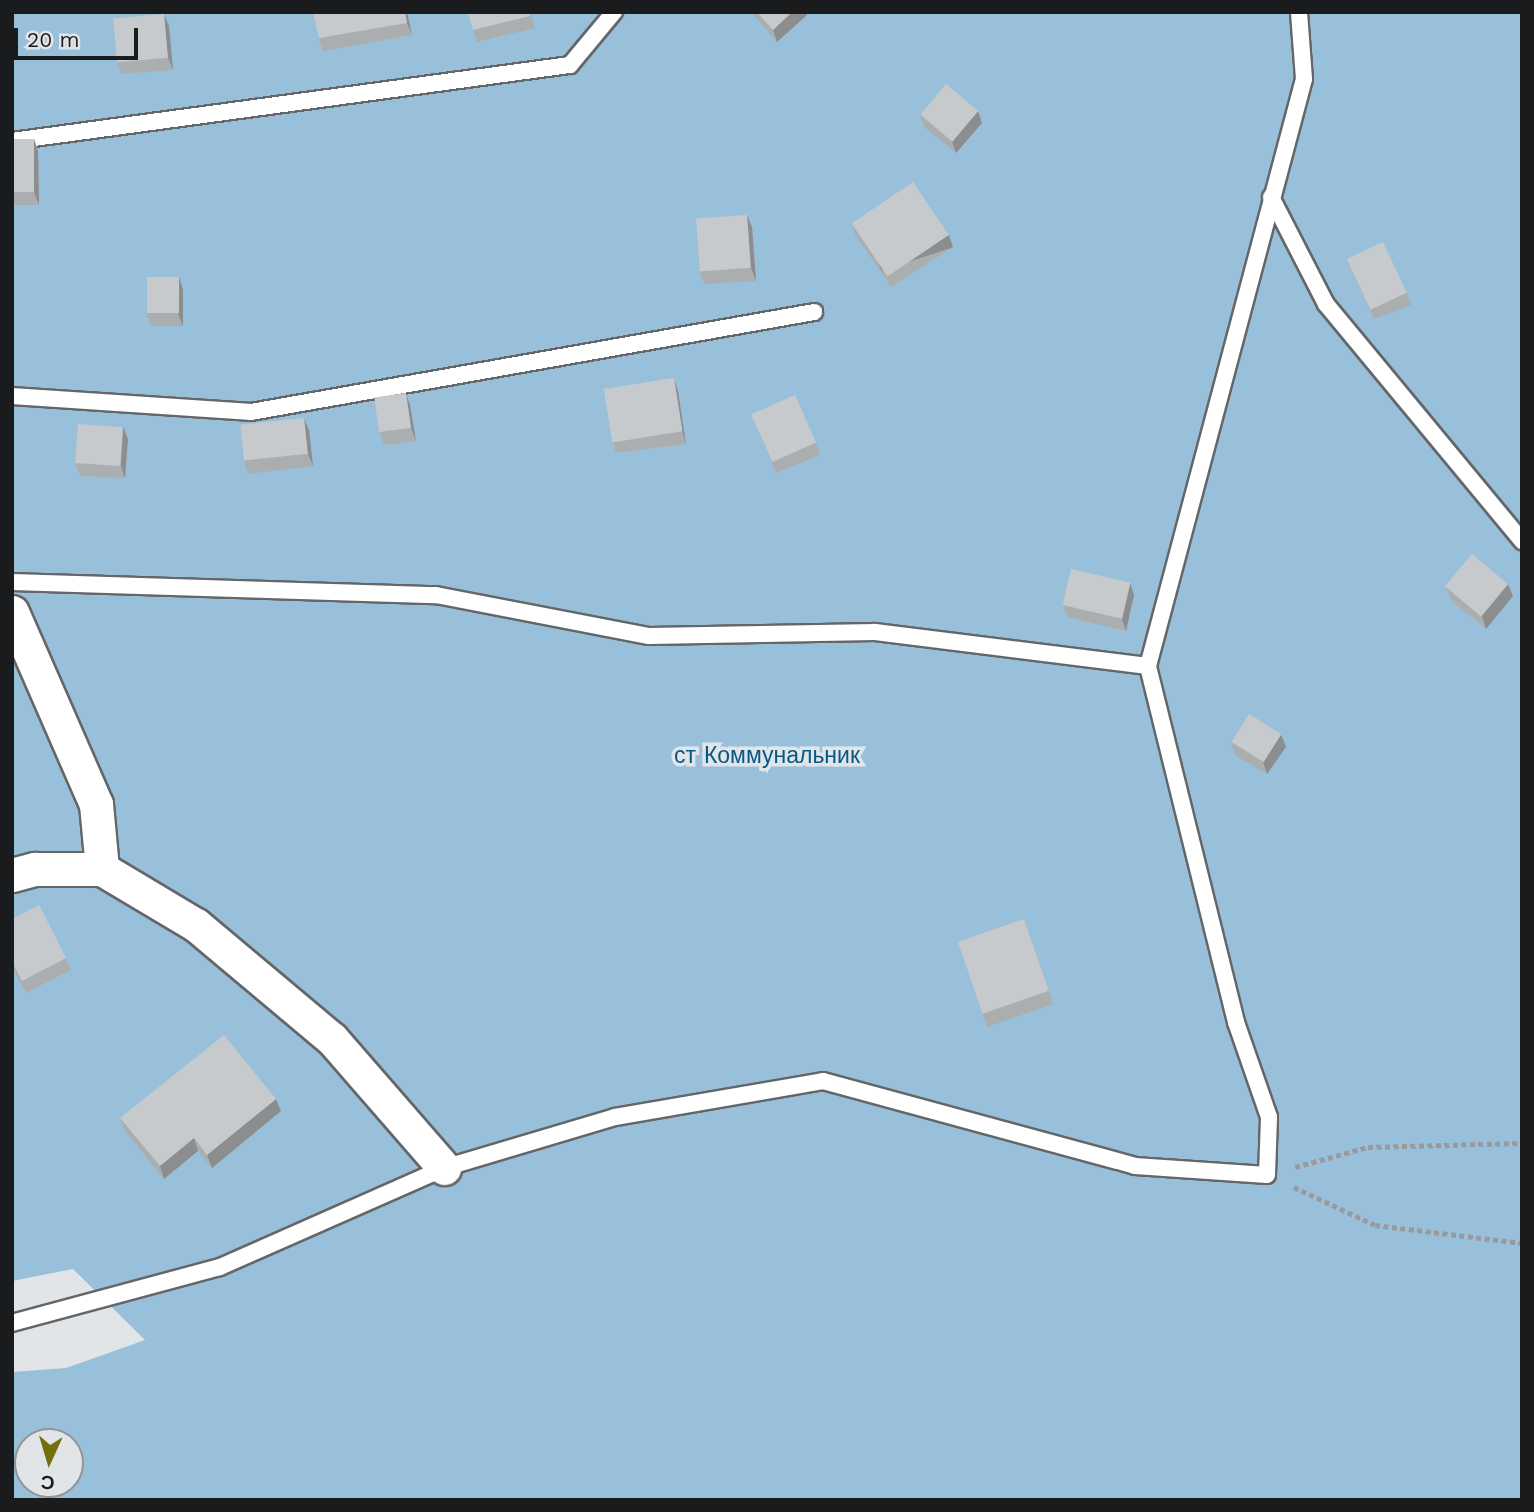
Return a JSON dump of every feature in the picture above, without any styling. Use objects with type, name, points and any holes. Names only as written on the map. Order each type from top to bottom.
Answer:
[{"type":"street","points":[[12,612],[96,804],[102,869]]},
{"type":"street","points":[[12,875],[34,869],[102,869],[197,925],[331,1039],[444,1168]]},
{"type":"lane","points":[[12,141],[570,65],[614,12]]},
{"type":"lane","points":[[12,1323],[220,1267],[444,1168],[615,1117],[824,1081],[1135,1166],[1267,1175],[1269,1117],[1236,1022],[1148,666],[1304,79],[1299,12]]},
{"type":"lane","points":[[1271,197],[1326,304],[1522,541]]},
{"type":"lane","points":[[12,396],[251,412],[814,312]]},
{"type":"lane","points":[[12,582],[436,595],[649,636],[875,632],[1148,666]]},
{"type":"path","points":[[1267,1175],[1368,1147],[1522,1143]]},
{"type":"path","points":[[1267,1175],[1375,1225],[1522,1243]]},
{"type":"green space","name":"ст Коммунальник","points":[[12,12],[1522,12],[1522,1500],[12,1500],[12,1372],[66,1368],[145,1340],[73,1269],[12,1281]]},
{"type":"building","points":[[313,12],[405,12],[407,23],[319,38]]},
{"type":"building","points":[[468,12],[529,12],[530,16],[473,30]]},
{"type":"building","points":[[757,12],[792,12],[773,30]]},
{"type":"building","points":[[164,14],[168,58],[117,62],[113,18]]},
{"type":"building","points":[[946,84],[978,111],[952,142],[920,115]]},
{"type":"building","points":[[12,139],[34,139],[34,192],[12,192]]},
{"type":"building","points":[[913,182],[949,235],[887,276],[852,223]]},
{"type":"building","points":[[747,215],[751,268],[700,271],[696,219]]},
{"type":"building","points":[[1383,242],[1407,293],[1370,310],[1347,259]]},
{"type":"building","points":[[147,277],[179,277],[179,313],[147,313]]},
{"type":"building","points":[[674,378],[682,431],[612,442],[604,389]]},
{"type":"building","points":[[406,393],[411,428],[379,432],[374,397]]},
{"type":"building","points":[[795,395],[816,443],[772,462],[751,415]]},
{"type":"building","points":[[304,418],[308,454],[244,460],[240,425]]},
{"type":"building","points":[[78,424],[123,427],[120,466],[75,463]]},
{"type":"building","points":[[1472,554],[1508,584],[1481,616],[1445,586]]},
{"type":"building","points":[[1071,569],[1130,583],[1122,619],[1063,605]]},
{"type":"building","points":[[1249,714],[1281,734],[1264,762],[1232,742]]},
{"type":"building","points":[[39,905],[66,958],[22,981],[12,962],[12,919]]},
{"type":"building","points":[[1024,919],[1049,991],[983,1014],[958,942]]},
{"type":"building","points":[[224,1035],[276,1099],[207,1155],[194,1138],[160,1166],[120,1118]]}]
